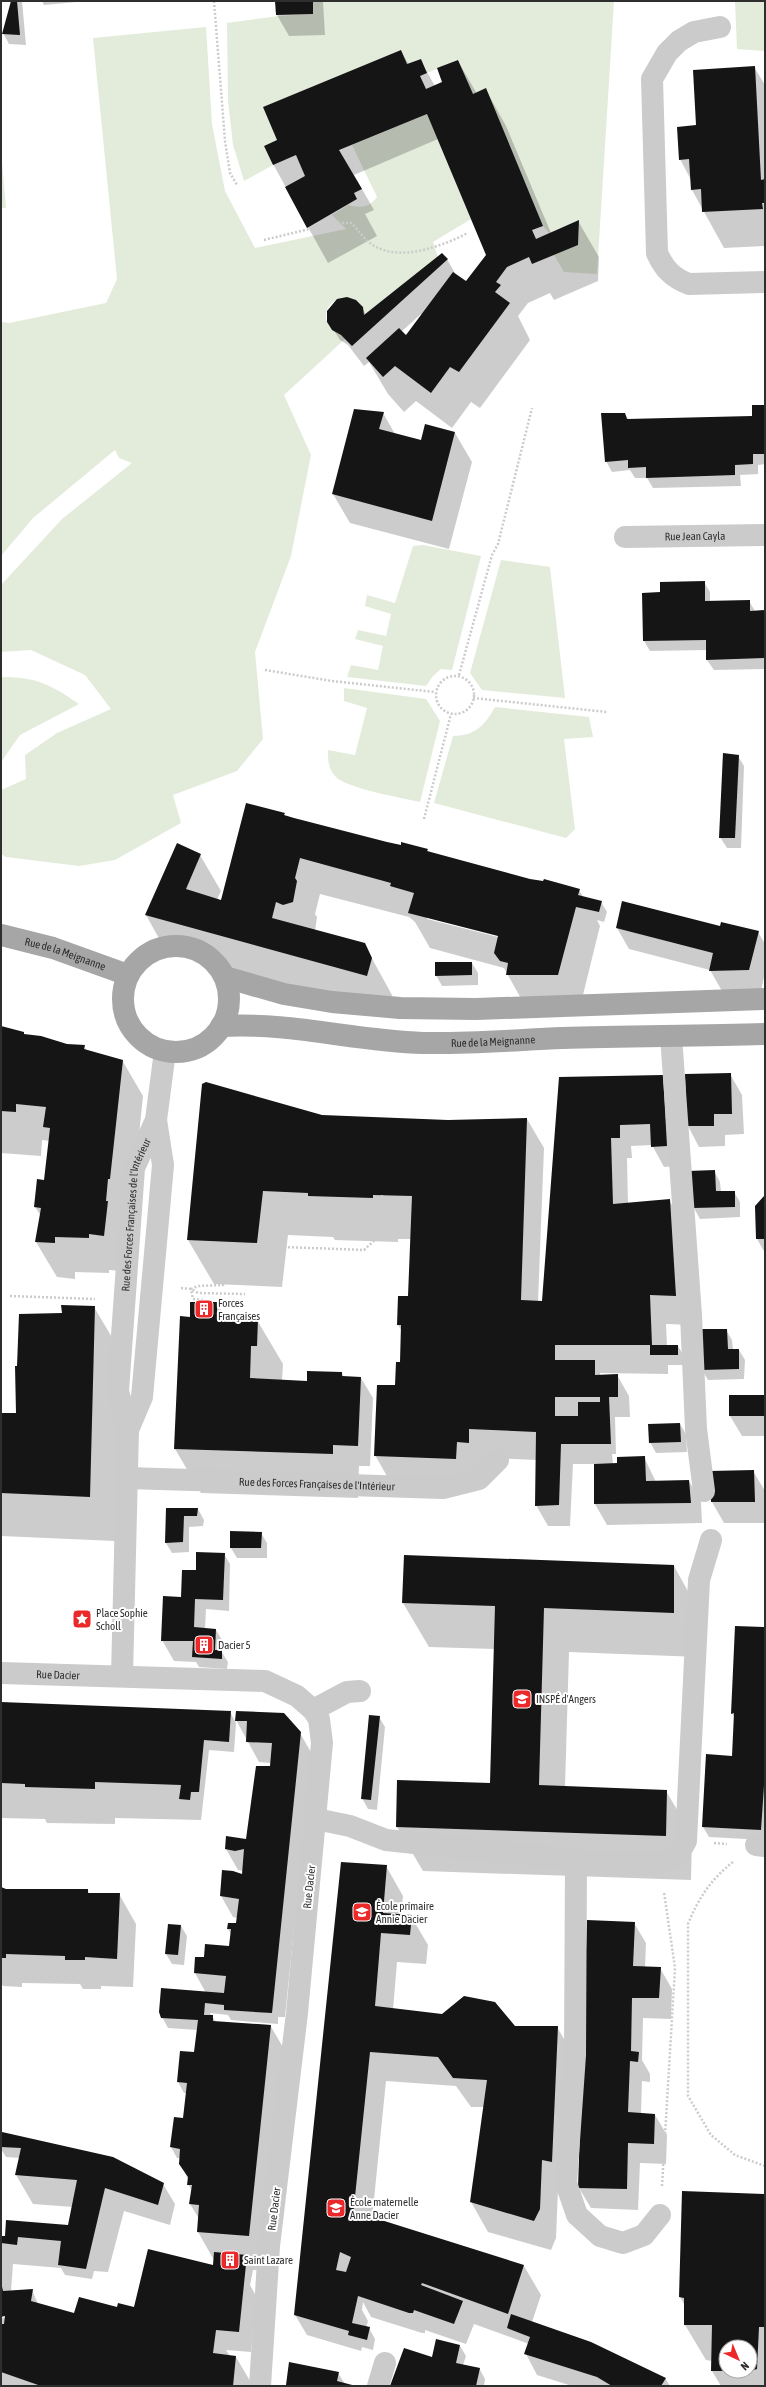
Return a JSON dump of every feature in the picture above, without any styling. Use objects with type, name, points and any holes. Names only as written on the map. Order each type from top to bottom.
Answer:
[{"type":"main road","name":"Rue de la Meignanne","points":[[1,935],[53,948],[128,975]]},
{"type":"main road","points":[[170,946],[195,949],[209,957],[225,977],[228,985],[229,1007],[222,1026],[214,1037],[195,1049],[184,1052],[165,1051],[147,1043],[139,1036],[126,1016],[123,994],[128,975],[135,965],[149,953],[170,946]]},
{"type":"main road","points":[[225,977],[284,994],[332,1002],[400,1008],[476,1008],[765,999]]},
{"type":"main road","name":"Rue de la Meignanne","points":[[222,1026],[281,1026],[341,1036],[400,1042],[456,1044],[561,1038],[765,1034]]},
{"type":"street","points":[[720,27],[694,32],[679,41],[667,53],[652,79],[657,253],[661,264],[669,273],[689,284],[765,282]]},
{"type":"street","name":"Rue Jean Cayla","points":[[625,537],[765,535]]},
{"type":"street","points":[[671,1036],[691,1315],[696,1429],[704,1491]]},
{"type":"street","name":"Rue des Forces Françaises de l'Intérieur","points":[[128,1430],[142,1397],[163,1166],[156,1120],[165,1051]]},
{"type":"street","name":"Rue des Forces Françaises de l'Intérieur","points":[[122,1676],[128,1430],[118,1391],[134,1168],[156,1120]]},
{"type":"street","name":"Rue des Forces Françaises de l'Intérieur","points":[[127,1478],[443,1488],[479,1479],[498,1460]]},
{"type":"street","points":[[316,1819],[350,1826],[386,1840],[576,1861],[622,1865],[660,1863],[678,1855],[686,1841],[699,1580],[711,1540]]},
{"type":"street","name":"Rue Dacier","points":[[1,1673],[265,1681],[292,1692],[313,1710],[319,1719],[322,1730],[316,1819],[297,2013],[269,2246],[260,2386]]},
{"type":"street","points":[[313,1710],[347,1692],[360,1691]]},
{"type":"street","points":[[576,1861],[575,2055],[566,2183],[577,2215],[600,2236],[623,2243],[644,2235],[660,2215]]},
{"type":"street","points":[[378,2386],[385,2363]]},
{"type":"path","points":[[214,1],[225,141],[230,173],[237,185]]},
{"type":"path","points":[[264,240],[334,223],[352,223],[371,244],[388,252],[418,252],[444,245],[468,233]]},
{"type":"path","points":[[459,675],[492,555],[498,544],[532,408]]},
{"type":"path","points":[[265,670],[332,681],[436,692]]},
{"type":"path","points":[[459,675],[467,679],[472,686],[473,698],[467,709],[459,714],[450,714],[437,704],[436,692],[442,679],[459,675]]},
{"type":"path","points":[[473,698],[607,712]]},
{"type":"path","points":[[424,819],[450,714]]},
{"type":"path","points":[[191,1289],[198,1286],[222,1285],[223,1280],[275,1281],[275,1272],[282,1272],[286,1192]]},
{"type":"path","points":[[284,1247],[364,1250],[379,1236],[382,1195]]},
{"type":"path","points":[[177,1288],[191,1289],[198,1293],[245,1294]]},
{"type":"path","points":[[191,1289],[193,1299],[202,1300]]},
{"type":"path","points":[[10,1296],[89,1298]]},
{"type":"path","points":[[760,1846],[719,1873],[696,1902],[688,1924],[688,2096],[711,2135],[735,2156],[765,2166]]},
{"type":"path","points":[[660,1863],[675,1968],[660,2215]]},
{"type":"green space","points":[[313,1],[614,1],[597,274],[564,272],[554,255],[578,245],[579,220],[549,233],[543,226],[486,89],[473,94],[458,60],[427,73],[421,59],[407,64],[401,50],[264,107],[277,140],[264,146],[273,165],[244,181],[233,145],[228,101],[227,23],[279,16],[313,14]]},
{"type":"green space","points":[[735,1],[765,1],[765,51],[737,49]]},
{"type":"green space","points":[[206,27],[212,124],[225,191],[255,248],[346,229],[332,215],[348,205],[361,207],[368,205],[377,197],[352,145],[427,114],[471,219],[433,242],[438,257],[364,315],[360,306],[355,300],[348,298],[340,299],[334,302],[329,307],[326,314],[327,322],[332,329],[345,339],[284,395],[311,455],[291,556],[255,652],[263,739],[237,771],[173,795],[181,823],[115,860],[79,866],[6,857],[1,854],[1,790],[26,779],[25,755],[57,733],[111,709],[85,675],[31,650],[1,652],[1,585],[62,519],[132,463],[119,458],[115,450],[33,518],[1,556],[1,322],[9,323],[106,303],[117,279],[93,38]]},
{"type":"green space","points":[[1,152],[6,208],[1,208]]},
{"type":"green space","points":[[423,545],[481,556],[452,670],[441,669],[433,676],[426,686],[347,677],[351,665],[378,670],[383,646],[355,639],[358,630],[386,636],[391,614],[365,606],[367,595],[395,603],[413,546]]},
{"type":"green space","points":[[501,560],[550,567],[565,698],[482,690],[470,673]]},
{"type":"green space","points":[[1,677],[24,678],[42,683],[60,691],[79,704],[20,735],[1,762]]},
{"type":"green space","points":[[344,688],[426,699],[440,721],[420,802],[350,785],[335,776],[331,770],[328,750],[355,755],[367,708],[344,701]]},
{"type":"green space","points":[[495,707],[589,717],[593,737],[564,739],[575,829],[566,838],[434,803],[453,736],[473,732],[483,724]]},
{"type":"building","points":[[11,1],[17,1],[20,35],[2,34]]},
{"type":"building","points":[[275,1],[313,1],[313,14],[276,15]]},
{"type":"building","points":[[401,50],[407,64],[421,59],[427,73],[420,76],[426,89],[442,82],[437,68],[458,60],[473,94],[486,88],[543,226],[532,230],[536,239],[579,220],[578,245],[532,264],[529,257],[507,267],[496,282],[501,285],[495,292],[510,303],[459,372],[450,367],[431,393],[395,366],[383,377],[366,358],[399,328],[406,335],[453,272],[466,281],[486,255],[427,114],[339,150],[362,189],[354,193],[357,199],[307,228],[285,187],[305,176],[296,155],[273,165],[264,146],[277,140],[263,107]]},
{"type":"building","points":[[755,66],[761,180],[765,179],[765,203],[762,203],[763,209],[702,212],[701,189],[691,190],[689,159],[679,160],[677,127],[696,125],[693,70]]},
{"type":"building","points":[[442,253],[448,259],[352,346],[341,335],[332,330],[327,322],[327,311],[337,299],[347,297],[356,300],[363,307],[364,315]]},
{"type":"building","points":[[752,405],[765,405],[765,454],[753,454],[753,464],[735,465],[735,475],[646,478],[646,467],[628,468],[628,460],[605,462],[601,413],[625,413],[627,419],[752,416]]},
{"type":"building","points":[[354,409],[384,412],[379,429],[421,440],[425,424],[455,432],[432,521],[332,494]]},
{"type":"building","points":[[705,581],[705,601],[750,600],[750,611],[765,610],[765,658],[706,660],[706,640],[643,641],[642,593],[660,592],[660,582]]},
{"type":"building","points":[[723,753],[739,755],[735,838],[719,838]]},
{"type":"building","points":[[246,803],[285,813],[284,815],[294,818],[387,842],[401,845],[401,842],[428,849],[427,851],[530,879],[543,881],[544,879],[580,889],[578,895],[602,901],[599,912],[576,907],[558,975],[506,975],[508,963],[500,961],[494,953],[498,936],[408,913],[414,893],[390,886],[391,883],[300,858],[295,878],[297,881],[293,902],[283,905],[276,902],[272,918],[365,943],[372,958],[367,976],[145,915],[177,843],[201,854],[186,889],[221,900]]},
{"type":"building","points":[[622,901],[720,926],[721,922],[759,931],[749,970],[709,971],[713,953],[616,928]]},
{"type":"building","points":[[435,962],[472,962],[472,975],[435,976]]},
{"type":"building","points":[[1,1026],[24,1032],[24,1034],[41,1036],[67,1044],[85,1045],[84,1049],[123,1060],[110,1179],[108,1179],[106,1201],[108,1201],[104,1236],[89,1234],[89,1238],[55,1237],[55,1243],[35,1242],[41,1208],[34,1207],[37,1179],[44,1180],[50,1128],[43,1127],[46,1107],[16,1104],[16,1112],[1,1111]]},
{"type":"building","points":[[731,1073],[732,1114],[714,1114],[714,1126],[687,1126],[685,1074]]},
{"type":"building","points":[[663,1075],[667,1146],[651,1147],[650,1124],[620,1125],[620,1138],[611,1138],[613,1204],[670,1199],[676,1296],[650,1295],[652,1345],[678,1345],[678,1355],[650,1355],[650,1345],[555,1345],[555,1360],[595,1360],[595,1375],[618,1374],[618,1397],[609,1397],[611,1444],[561,1444],[559,1505],[535,1506],[536,1432],[469,1429],[469,1443],[457,1442],[456,1459],[374,1456],[377,1385],[395,1385],[396,1362],[400,1362],[401,1325],[397,1325],[398,1296],[408,1296],[412,1196],[373,1195],[373,1198],[308,1196],[308,1193],[263,1191],[257,1243],[187,1240],[202,1084],[206,1082],[322,1115],[448,1120],[527,1118],[521,1300],[542,1301],[559,1077]],"holes":[[[555,1397],[600,1397],[600,1402],[578,1402],[578,1416],[555,1416]]]},
{"type":"building","points":[[715,1170],[716,1191],[735,1191],[735,1207],[693,1208],[688,1171]]},
{"type":"building","points":[[765,1195],[765,1239],[756,1239],[755,1206]]},
{"type":"building","points":[[190,1302],[217,1302],[217,1317],[258,1319],[257,1346],[251,1346],[250,1378],[307,1381],[307,1371],[342,1372],[342,1376],[361,1377],[358,1446],[333,1445],[333,1454],[174,1449],[180,1316],[190,1317]]},
{"type":"building","points":[[61,1305],[95,1306],[90,1497],[1,1493],[1,1413],[16,1413],[15,1366],[17,1366],[19,1314],[62,1313]]},
{"type":"building","points":[[699,1329],[727,1329],[728,1349],[739,1349],[739,1369],[701,1370]]},
{"type":"building","points":[[729,1395],[765,1395],[765,1416],[729,1416]]},
{"type":"building","points":[[680,1423],[681,1442],[649,1443],[648,1424]]},
{"type":"building","points":[[645,1456],[646,1481],[689,1480],[691,1503],[594,1504],[594,1464],[617,1463],[617,1457]]},
{"type":"building","points":[[754,1470],[755,1502],[711,1502],[710,1471]]},
{"type":"building","points":[[166,1508],[198,1508],[197,1516],[184,1516],[183,1542],[165,1543]]},
{"type":"building","points":[[230,1531],[262,1532],[261,1548],[230,1548]]},
{"type":"building","points":[[196,1552],[225,1553],[223,1600],[195,1599],[194,1627],[216,1629],[215,1650],[222,1650],[222,1659],[192,1657],[193,1641],[161,1641],[163,1596],[181,1597],[182,1570],[196,1570]]},
{"type":"building","points":[[404,1555],[674,1565],[674,1613],[544,1608],[539,1785],[667,1790],[666,1836],[396,1827],[397,1780],[490,1783],[495,1606],[402,1603]]},
{"type":"building","points":[[735,1626],[765,1627],[765,1771],[761,1830],[702,1827],[706,1754],[732,1756],[734,1713],[731,1714]]},
{"type":"building","points":[[1,1702],[231,1711],[229,1742],[204,1740],[199,1792],[191,1792],[190,1800],[179,1799],[181,1785],[95,1782],[95,1789],[25,1787],[25,1784],[1,1783]]},
{"type":"building","points":[[236,1711],[284,1713],[301,1732],[272,2013],[224,2010],[224,2005],[205,2003],[204,2015],[213,2015],[213,2021],[271,2025],[249,2236],[197,2232],[199,2205],[189,2204],[192,2185],[187,2185],[188,2177],[179,2164],[180,2149],[170,2147],[174,2117],[183,2118],[187,2083],[177,2082],[180,2051],[194,2052],[198,2020],[161,2018],[159,2012],[161,1988],[224,1993],[226,1976],[194,1973],[195,1957],[204,1957],[205,1944],[229,1946],[231,1929],[227,1929],[228,1923],[236,1923],[239,1899],[220,1896],[222,1870],[242,1874],[244,1849],[235,1851],[225,1849],[226,1836],[246,1839],[256,1766],[270,1766],[272,1743],[246,1742],[247,1721],[235,1721]]},
{"type":"building","points":[[369,1715],[380,1716],[371,1800],[361,1799]]},
{"type":"building","points":[[341,1862],[387,1865],[383,1913],[412,1915],[410,1935],[381,1933],[375,2006],[442,2014],[464,1996],[495,2002],[515,2026],[558,2026],[552,2162],[542,2160],[540,2209],[534,2221],[470,2202],[487,2080],[453,2078],[438,2057],[370,2052],[353,2216],[378,2219],[524,2265],[508,2314],[422,2283],[421,2285],[463,2301],[454,2324],[414,2310],[413,2313],[409,2313],[358,2296],[352,2323],[370,2327],[367,2340],[348,2335],[349,2331],[294,2315]],"holes":[[[340,2252],[351,2257],[346,2272],[336,2270]]]},
{"type":"building","points":[[1,1887],[6,1889],[88,1889],[88,1893],[120,1893],[117,1959],[85,1957],[85,1960],[65,1960],[65,1956],[6,1954],[6,1958],[1,1958]]},
{"type":"building","points":[[587,1920],[635,1922],[633,1966],[661,1967],[659,1998],[632,1998],[631,2051],[639,2052],[638,2062],[630,2061],[628,2112],[655,2114],[654,2144],[628,2143],[627,2189],[578,2188]]},
{"type":"building","points":[[168,1924],[181,1925],[178,1955],[165,1954]]},
{"type":"building","points":[[2,2132],[113,2157],[164,2183],[158,2205],[105,2188],[86,2269],[58,2265],[61,2241],[18,2237],[17,2245],[1,2243],[1,2236],[5,2236],[6,2220],[68,2225],[77,2180],[15,2175],[21,2148],[1,2147]]},
{"type":"building","points":[[682,2191],[765,2194],[765,2327],[759,2327],[758,2348],[758,2339],[718,2339],[718,2371],[711,2371],[712,2325],[684,2325],[684,2298],[679,2297]]},
{"type":"building","points":[[148,2249],[213,2265],[214,2252],[247,2255],[239,2332],[216,2330],[213,2353],[236,2356],[233,2386],[41,2386],[1,2372],[1,2324],[4,2324],[5,2316],[1,2317],[1,2282],[3,2291],[33,2289],[31,2301],[74,2313],[79,2297],[117,2307],[118,2303],[134,2307]]},
{"type":"building","points":[[511,2314],[591,2342],[666,2378],[661,2386],[612,2386],[597,2377],[524,2354],[530,2337],[507,2328]]},
{"type":"building","points":[[436,2339],[460,2345],[456,2363],[480,2368],[476,2386],[390,2386],[404,2348],[432,2357]]},
{"type":"building","points":[[289,2362],[339,2372],[337,2381],[356,2386],[286,2385]]},
{"type":"place","name":"Forces Françaises","points":[[204,1309]]},
{"type":"place","name":"Place Sophie Scholl","points":[[82,1619]]},
{"type":"place","name":"Dacier 5","points":[[204,1645]]},
{"type":"place","name":"INSPÉ d'Angers","points":[[522,1699]]},
{"type":"place","name":"École primaire Annie Dacier","points":[[362,1912]]},
{"type":"place","name":"École maternelle Anne Dacier","points":[[336,2208]]},
{"type":"place","name":"Saint Lazare","points":[[230,2260]]}]
